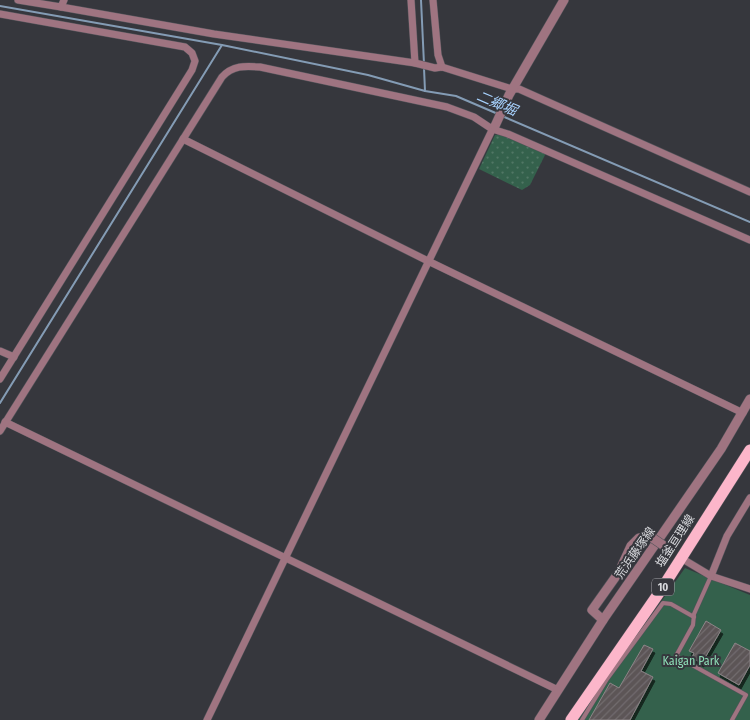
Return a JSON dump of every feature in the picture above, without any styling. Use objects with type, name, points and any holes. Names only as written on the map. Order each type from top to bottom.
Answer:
[{"type":"main road","name":"塩釜亘理線","points":[[571,720],[681,558],[750,450]]},
{"type":"street","points":[[18,0],[62,4],[214,34],[438,67],[510,92],[519,89],[750,192]]},
{"type":"street","points":[[411,0],[417,64]]},
{"type":"street","points":[[433,0],[438,67]]},
{"type":"street","points":[[206,720],[510,92],[564,0]]},
{"type":"street","points":[[0,14],[184,47],[192,53],[195,61],[192,70],[0,379]]},
{"type":"street","points":[[0,431],[222,77],[228,71],[247,66],[447,107],[474,117],[493,128],[750,240]]},
{"type":"street","points":[[183,139],[428,261],[743,413]]},
{"type":"street","points":[[0,351],[14,357]]},
{"type":"street","name":"荒浜藤塚線","points":[[539,720],[603,620],[666,531],[743,413],[750,399]]},
{"type":"street","points":[[6,422],[558,690]]},
{"type":"street","points":[[711,576],[727,536],[750,498]]},
{"type":"street","points":[[603,620],[592,610],[619,572],[631,546],[639,538],[651,537],[711,576],[750,589]]},
{"type":"lane","points":[[711,576],[694,617],[693,624],[676,656],[746,696],[732,720]]},
{"type":"lane","points":[[582,720],[607,679],[663,603],[671,604],[694,617]]},
{"type":"green space","points":[[495,135],[503,135],[546,153],[530,185],[522,190],[479,169]]},
{"type":"green space","name":"Kaigan Park","points":[[685,568],[750,595],[750,720],[577,720]]},
{"type":"building","points":[[706,621],[721,630],[702,663],[692,658],[694,653],[689,651]]},
{"type":"building","points":[[735,643],[750,651],[750,665],[739,685],[718,673]]},
{"type":"building","points":[[644,645],[653,649],[641,671],[653,677],[630,720],[589,720],[610,683],[619,688]]},
{"type":"waterway","points":[[421,0],[424,64]]},
{"type":"waterway","name":"二郷堀","points":[[0,6],[222,45],[368,75],[425,91],[456,96],[498,114]]},
{"type":"waterway","points":[[0,403],[222,45]]},
{"type":"waterway","points":[[424,68],[425,91]]},
{"type":"waterway","name":"二郷堀","points":[[502,116],[750,222]]}]
